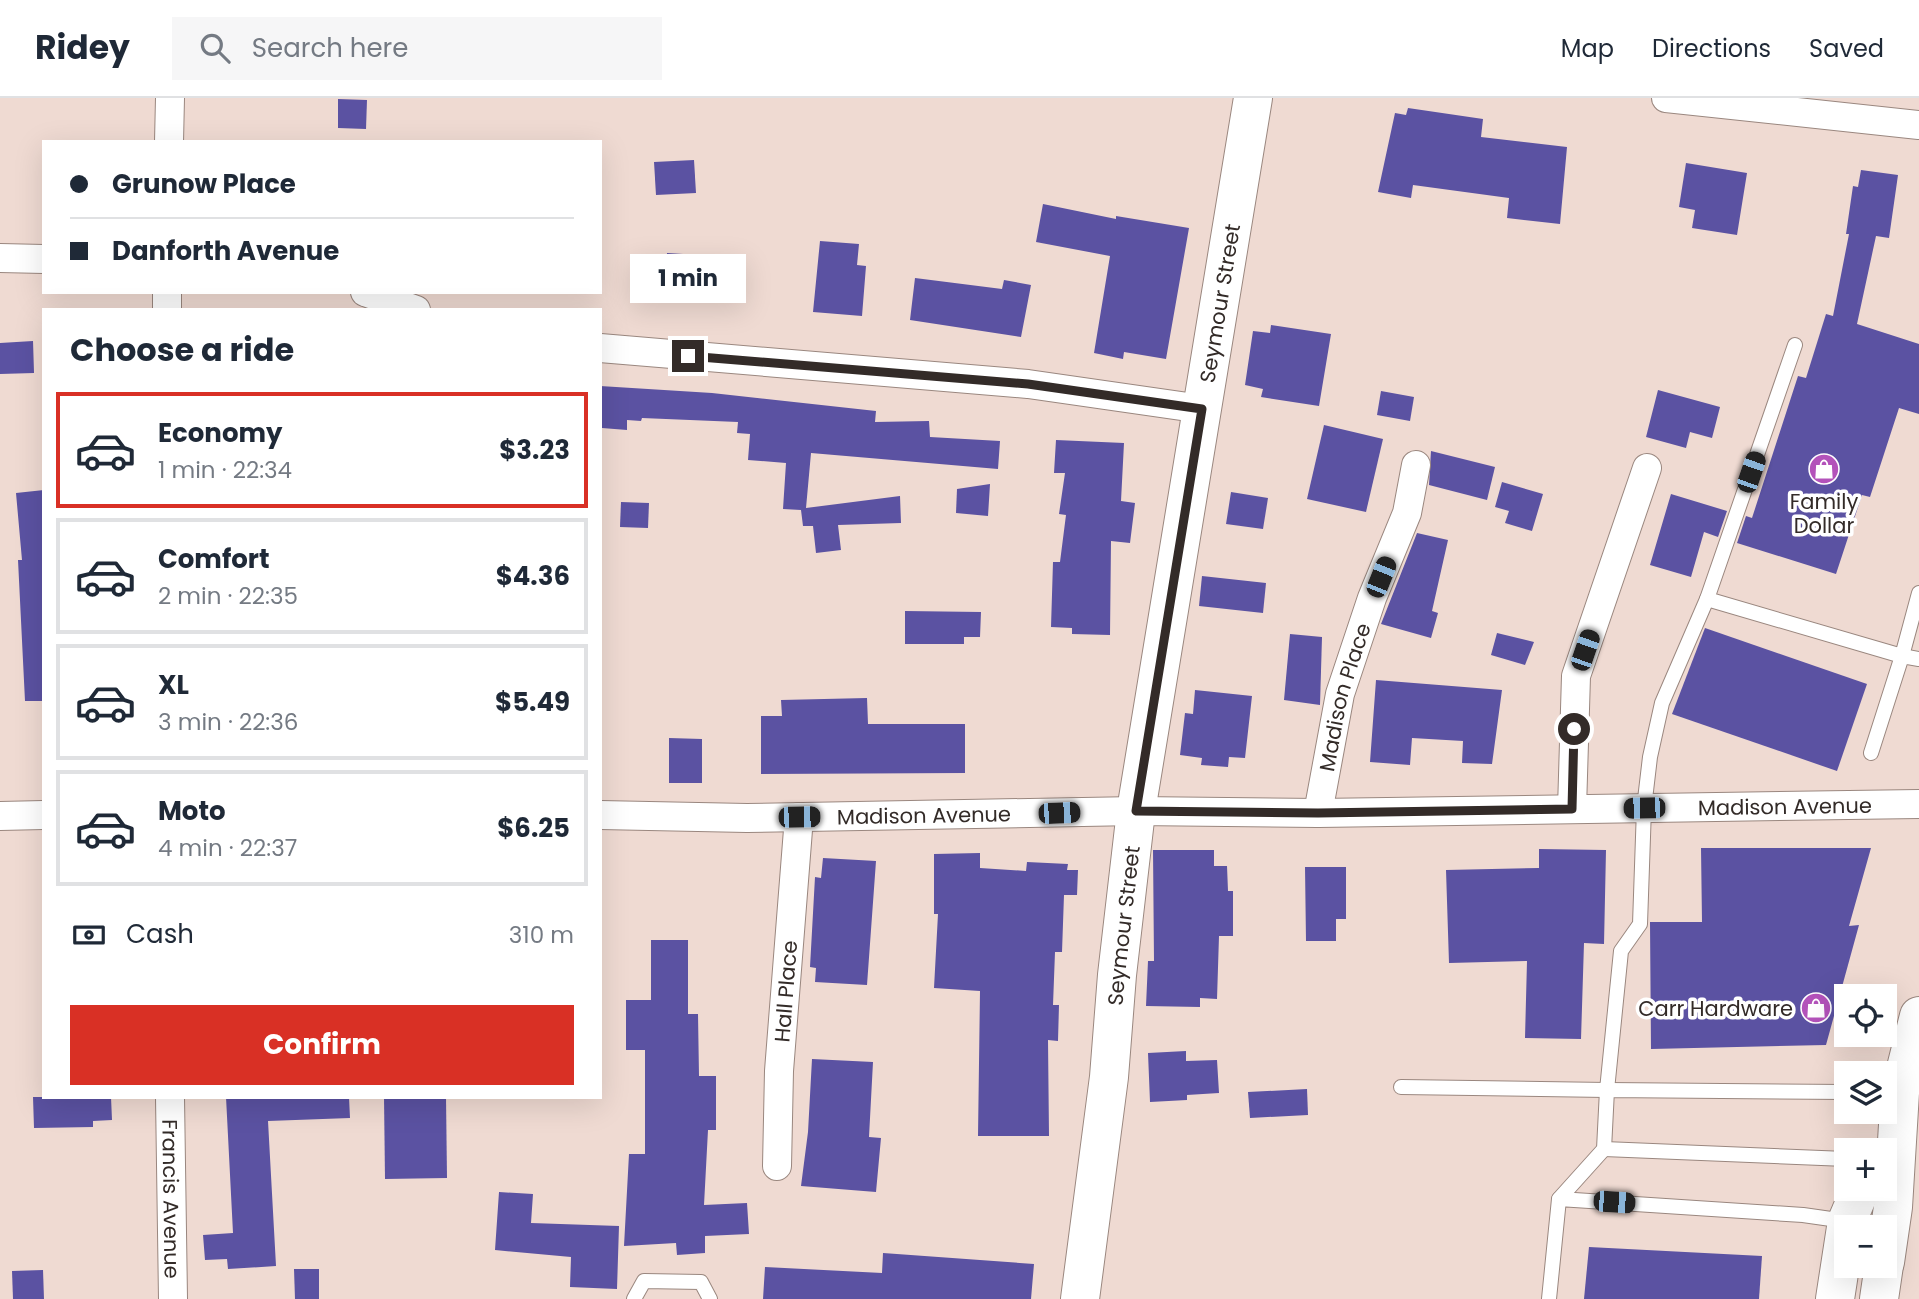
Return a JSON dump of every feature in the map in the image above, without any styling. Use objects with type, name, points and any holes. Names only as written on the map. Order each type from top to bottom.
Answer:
[{"type":"street","points":[[169,140],[170,98]]},
{"type":"street","name":"Seymour Street","points":[[1080,1299],[1109,1077],[1117,975],[1136,811],[1253,98]]},
{"type":"street","points":[[1665,98],[1919,125]]},
{"type":"street","points":[[0,258],[42,259]]},
{"type":"street","points":[[371,294],[410,308]]},
{"type":"street","points":[[602,348],[1014,383],[1202,409]]},
{"type":"street","name":"Madison Place","points":[[1318,813],[1340,694],[1406,513],[1416,465]]},
{"type":"street","points":[[1572,809],[1576,676],[1647,468]]},
{"type":"street","name":"Madison Avenue","points":[[602,816],[799,817],[1136,811],[1318,813],[1919,804]]},
{"type":"street","points":[[0,816],[42,815]]},
{"type":"street","name":"Hall Place","points":[[777,1166],[779,1071],[799,817]]},
{"type":"street","points":[[1880,1138],[1902,1078],[1919,1016]]},
{"type":"street","points":[[1893,1215],[1902,1078]]},
{"type":"street","name":"Francis Avenue","points":[[170,1099],[173,1299]]},
{"type":"street","points":[[1835,1299],[1854,1205]]},
{"type":"street","points":[[1879,1299],[1882,1278]]},
{"type":"lane","points":[[1549,1299],[1559,1199],[1604,1149],[1621,951],[1640,925],[1644,808],[1650,757],[1662,703],[1707,598],[1796,345]]},
{"type":"lane","points":[[1871,752],[1919,593]]},
{"type":"lane","points":[[1707,598],[1919,659]]},
{"type":"lane","points":[[1401,1087],[1834,1092]]},
{"type":"lane","points":[[1604,1149],[1834,1159]]},
{"type":"lane","points":[[1559,1199],[1790,1214],[1854,1205]]},
{"type":"lane","points":[[635,1299],[644,1281],[701,1282],[710,1299]]},
{"type":"building","points":[[338,99],[367,100],[366,129],[338,128]]},
{"type":"building","points":[[1408,108],[1483,119],[1481,137],[1567,147],[1560,224],[1507,218],[1509,198],[1413,185],[1411,198],[1378,192],[1395,113],[1406,115]]},
{"type":"building","points":[[694,160],[696,193],[656,195],[654,162]]},
{"type":"building","points":[[1686,163],[1747,173],[1737,235],[1692,228],[1695,210],[1679,207]]},
{"type":"building","name":"Family Dollar","points":[[1861,170],[1898,175],[1889,238],[1876,236],[1857,324],[1919,344],[1919,414],[1899,408],[1870,497],[1862,495],[1836,574],[1737,543],[1746,516],[1752,518],[1798,376],[1806,378],[1826,314],[1833,316],[1849,234],[1846,234],[1853,186],[1858,187]]},
{"type":"building","points":[[1043,204],[1116,219],[1116,216],[1189,228],[1166,359],[1124,352],[1123,359],[1094,353],[1110,256],[1036,242]]},
{"type":"building","points":[[820,241],[859,244],[857,265],[866,266],[862,316],[813,312]]},
{"type":"building","points":[[667,253],[699,255],[696,303],[664,302]]},
{"type":"building","points":[[915,278],[1002,289],[1004,280],[1031,285],[1021,337],[910,320]]},
{"type":"building","points":[[1271,325],[1331,334],[1319,406],[1261,397],[1263,389],[1245,385],[1253,331],[1270,333]]},
{"type":"building","points":[[33,341],[34,373],[0,374],[0,343]]},
{"type":"building","points":[[602,386],[712,393],[876,411],[875,422],[929,421],[930,437],[1000,441],[998,469],[811,453],[806,508],[900,496],[901,523],[838,525],[841,550],[816,553],[813,526],[803,526],[801,510],[783,509],[786,463],[748,460],[750,434],[737,433],[738,422],[642,418],[641,421],[627,420],[627,430],[602,428]]},
{"type":"building","points":[[1658,390],[1720,407],[1712,438],[1690,432],[1686,448],[1646,437]]},
{"type":"building","points":[[1381,391],[1414,397],[1410,421],[1377,415]]},
{"type":"building","points":[[1324,425],[1383,439],[1366,512],[1307,499]]},
{"type":"building","points":[[1056,440],[1124,443],[1121,501],[1135,503],[1130,543],[1111,541],[1110,635],[1072,634],[1072,628],[1051,627],[1053,562],[1060,562],[1066,515],[1059,514],[1065,473],[1054,473]]},
{"type":"building","points":[[1431,451],[1495,467],[1487,500],[1429,485]]},
{"type":"building","points":[[1502,482],[1543,494],[1532,531],[1505,523],[1509,511],[1495,507]]},
{"type":"building","points":[[990,484],[988,516],[956,513],[957,489]]},
{"type":"building","points":[[42,490],[42,701],[25,701],[18,560],[22,560],[16,493]]},
{"type":"building","points":[[1231,492],[1268,498],[1263,529],[1226,524]]},
{"type":"building","points":[[1671,494],[1727,511],[1718,537],[1704,532],[1691,577],[1650,565]]},
{"type":"building","points":[[621,502],[649,503],[648,528],[620,527]]},
{"type":"building","points":[[1417,533],[1448,540],[1432,611],[1438,613],[1431,638],[1381,624]]},
{"type":"building","points":[[1202,576],[1266,583],[1263,613],[1199,606]]},
{"type":"building","points":[[905,611],[981,612],[980,637],[964,637],[964,644],[905,644]]},
{"type":"building","points":[[1705,628],[1867,684],[1837,771],[1672,714]]},
{"type":"building","points":[[1497,633],[1534,642],[1525,665],[1491,655]]},
{"type":"building","points":[[1290,634],[1322,637],[1320,705],[1284,700]]},
{"type":"building","points":[[1376,680],[1502,690],[1492,764],[1462,763],[1463,741],[1412,738],[1410,765],[1370,762]]},
{"type":"building","points":[[1195,690],[1252,696],[1245,758],[1229,757],[1228,767],[1201,765],[1202,758],[1180,755],[1185,713],[1193,714]]},
{"type":"building","points":[[867,698],[868,724],[965,724],[965,773],[761,774],[761,716],[782,716],[781,700]]},
{"type":"building","points":[[669,738],[702,739],[702,783],[669,783]]},
{"type":"building","points":[[1701,848],[1871,848],[1849,926],[1859,925],[1843,984],[1834,984],[1834,1016],[1826,1045],[1651,1049],[1650,922],[1702,922]]},
{"type":"building","points":[[1539,849],[1606,850],[1604,944],[1584,943],[1581,1039],[1525,1038],[1527,961],[1449,963],[1446,870],[1539,868]]},
{"type":"building","points":[[1153,850],[1214,850],[1214,866],[1227,866],[1228,891],[1233,891],[1233,936],[1219,936],[1217,999],[1200,998],[1200,1007],[1146,1006],[1148,961],[1154,961]]},
{"type":"building","points":[[980,853],[980,868],[1026,871],[1027,862],[1068,864],[1067,870],[1078,870],[1077,895],[1064,895],[1062,952],[1055,952],[1053,1005],[1059,1005],[1058,1041],[1048,1040],[1049,1136],[978,1136],[980,991],[934,988],[938,914],[934,914],[934,854]]},
{"type":"building","points":[[823,858],[876,861],[867,985],[815,982],[816,968],[810,967],[815,877],[821,878]]},
{"type":"building","points":[[1305,867],[1346,867],[1346,919],[1336,919],[1336,941],[1306,941]]},
{"type":"building","points":[[651,940],[688,940],[688,1014],[698,1014],[699,1076],[716,1076],[716,1130],[708,1130],[704,1205],[747,1203],[749,1234],[705,1236],[705,1253],[677,1255],[676,1243],[624,1246],[629,1154],[645,1154],[645,1050],[626,1050],[626,1000],[651,1000]]},
{"type":"building","points":[[1186,1051],[1186,1061],[1217,1060],[1219,1093],[1187,1095],[1187,1100],[1150,1102],[1148,1053]]},
{"type":"building","points":[[812,1059],[873,1062],[869,1137],[881,1138],[876,1192],[801,1186],[808,1132]]},
{"type":"building","points":[[1307,1089],[1308,1115],[1250,1118],[1248,1092]]},
{"type":"building","points":[[33,1097],[111,1099],[112,1120],[93,1121],[93,1127],[34,1128]]},
{"type":"building","points":[[226,1099],[349,1099],[350,1118],[268,1121],[276,1266],[228,1269],[227,1259],[205,1260],[203,1235],[233,1233]]},
{"type":"building","points":[[384,1099],[446,1099],[447,1178],[385,1179]]},
{"type":"building","points":[[499,1192],[533,1194],[531,1223],[619,1226],[617,1289],[570,1287],[571,1257],[495,1250]]},
{"type":"building","points":[[1589,1247],[1762,1256],[1759,1299],[1584,1299]]},
{"type":"building","points":[[883,1253],[1034,1264],[1031,1299],[763,1299],[765,1267],[882,1273]]},
{"type":"building","points":[[294,1269],[319,1269],[319,1299],[295,1299]]},
{"type":"building","points":[[43,1270],[44,1299],[13,1299],[12,1271]]},
{"type":"place","name":"Family Dollar","points":[[1824,469]]},
{"type":"place","name":"Carr Hardware","points":[[1816,1008]]},
{"type":"route","points":[[688,356],[1028,384],[1202,409],[1136,811],[1318,813],[1572,809],[1574,729]]}]
